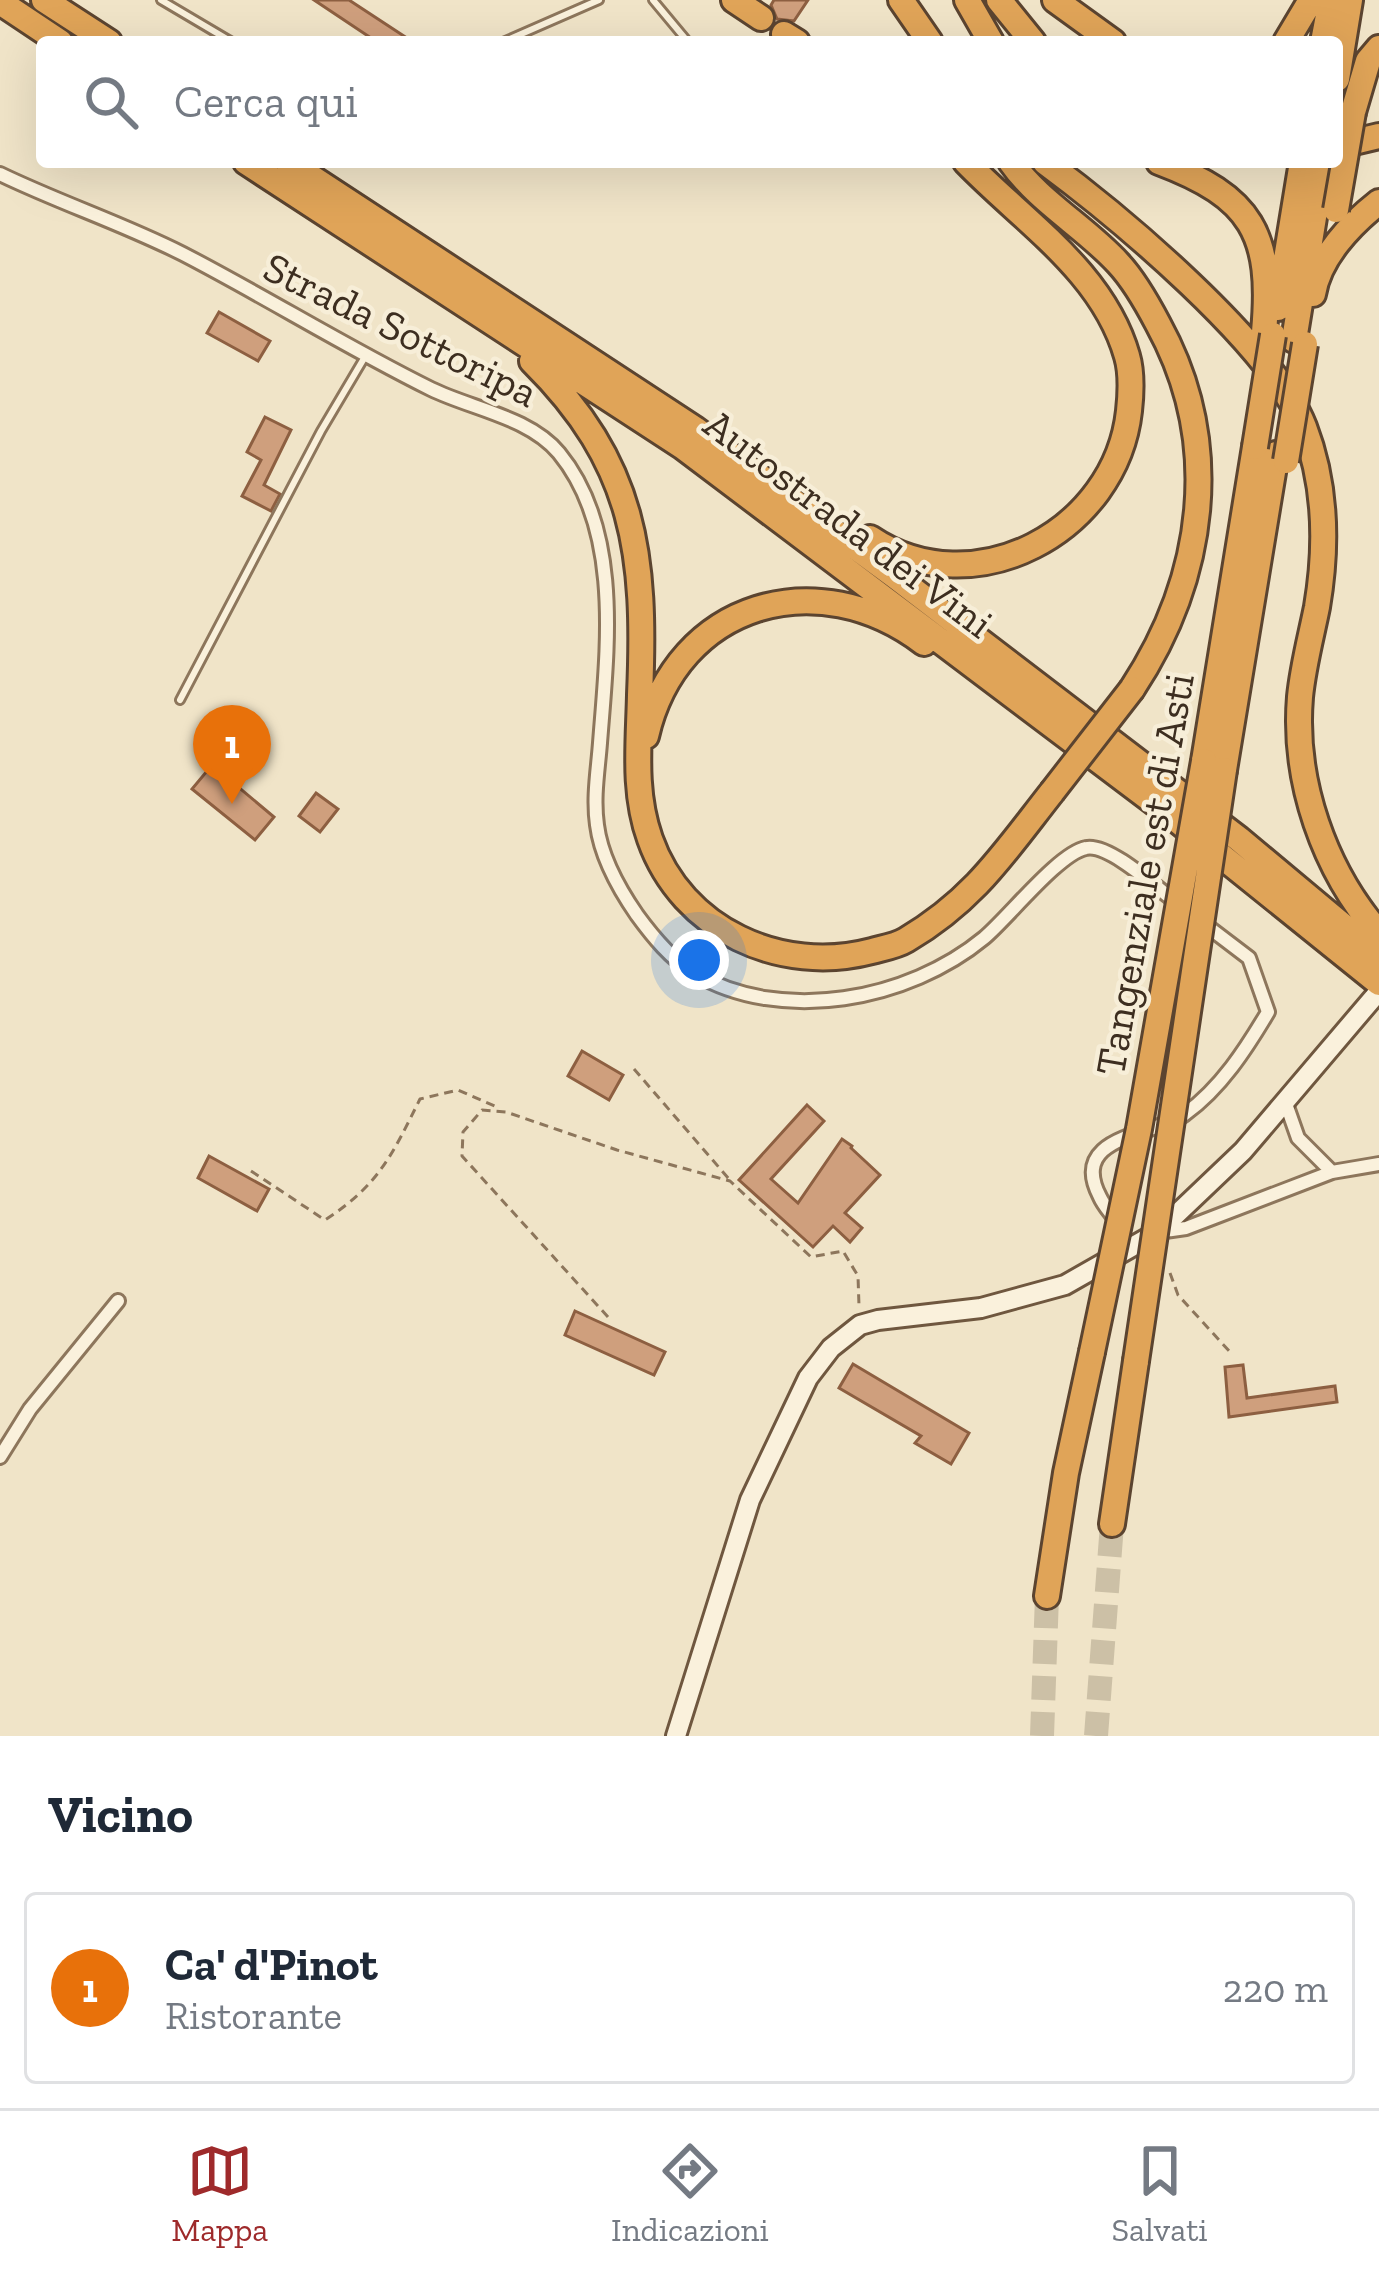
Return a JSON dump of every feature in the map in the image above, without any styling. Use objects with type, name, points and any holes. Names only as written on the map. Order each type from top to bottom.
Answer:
[{"type":"highway","points":[[44,0],[100,36]]},
{"type":"highway","points":[[734,0],[761,18]]},
{"type":"highway","points":[[901,0],[926,36]]},
{"type":"highway","points":[[967,0],[988,36]]},
{"type":"highway","points":[[999,0],[1028,36]]},
{"type":"highway","points":[[1055,0],[1105,36]]},
{"type":"highway","points":[[1290,36],[1311,0]]},
{"type":"highway","points":[[1324,36],[1330,0]]},
{"type":"highway","points":[[1343,43],[1350,0]]},
{"type":"highway","points":[[0,2],[51,36]]},
{"type":"highway","points":[[1343,137],[1368,61],[1379,48]]},
{"type":"highway","points":[[1343,145],[1379,136]]},
{"type":"highway","points":[[239,168],[532,361],[567,396],[627,508],[639,559],[644,626],[638,773],[650,842],[671,882],[697,911],[729,934],[766,950],[812,958],[854,956],[900,944],[971,895],[1157,651],[1192,558],[1200,508],[1198,449],[1189,398],[1159,326],[1119,263],[1017,168]]},
{"type":"highway","name":"Autostrada dei Vini","points":[[254,168],[683,447],[1163,809],[1379,987]]},
{"type":"highway","name":"Autostrada dei Vini","points":[[297,168],[695,429],[1239,839],[1379,956]]},
{"type":"highway","points":[[695,429],[896,555],[949,565],[1019,556],[1053,538],[1090,503],[1112,471],[1127,433],[1129,360],[1111,314],[1087,278],[975,168]]},
{"type":"highway","points":[[980,168],[1069,219]]},
{"type":"highway","points":[[1052,168],[1156,251],[1246,345],[1302,422],[1316,465],[1322,515],[1322,565],[1300,701],[1305,772],[1324,842],[1341,880],[1379,933]]},
{"type":"highway","points":[[1172,168],[1215,187],[1239,207],[1254,230],[1284,337]]},
{"type":"highway","name":"Tangenziale est di Asti","points":[[1304,168],[1316,206]]},
{"type":"highway","name":"Tangenziale est di Asti","points":[[1112,1524],[1245,564],[1284,337],[1322,168]]},
{"type":"highway","points":[[1315,280],[1316,206],[1331,168]]},
{"type":"highway","points":[[1284,337],[1344,233],[1379,202]]},
{"type":"highway","points":[[638,773],[649,723],[667,681],[690,649],[737,616],[797,599],[869,613],[913,634],[1124,796],[1163,809]]},
{"type":"highway","name":"Tangenziale est di Asti","points":[[1048,1596],[1066,1473],[1214,765]]},
{"type":"street","name":"Strada Sottoripa","points":[[0,174],[181,253],[435,391],[544,437],[575,476],[597,537],[605,580],[607,643],[595,795],[605,857],[650,933],[695,973],[730,988],[808,1000],[847,1000],[887,990],[950,963],[985,937],[1064,860],[1087,848],[1106,851],[1124,863],[1249,958],[1268,1012],[1242,1056],[1184,1116],[1120,1137],[1106,1148],[1094,1168],[1099,1196],[1128,1250]]},
{"type":"street","points":[[676,1736],[750,1500],[808,1378],[831,1348],[860,1325],[1022,1299],[1076,1279],[1162,1232],[1285,1101],[1379,987]]},
{"type":"street","points":[[1285,1101],[1298,1138],[1332,1172]]},
{"type":"street","points":[[1162,1232],[1186,1228],[1332,1172],[1379,1164]]},
{"type":"street","points":[[0,1457],[30,1409],[118,1301]]},
{"type":"lane","points":[[161,0],[222,36]]},
{"type":"lane","points":[[516,36],[599,0]]},
{"type":"lane","points":[[653,0],[683,36]]},
{"type":"lane","points":[[180,700],[321,431],[366,356]]},
{"type":"path","points":[[634,1069],[730,1181],[811,1257],[843,1251],[859,1276],[860,1325]]},
{"type":"path","points":[[251,1171],[325,1220],[359,1198],[392,1155],[420,1099],[458,1090],[616,1150],[730,1181]]},
{"type":"path","points":[[506,1112],[482,1110],[464,1132],[462,1156],[608,1317]]},
{"type":"path","points":[[1162,1232],[1178,1295],[1230,1352]]},
{"type":"building","points":[[314,0],[349,0],[404,36],[368,36]]},
{"type":"building","points":[[774,0],[808,0],[794,21],[777,19],[771,5]]},
{"type":"building","points":[[219,312],[270,341],[258,361],[207,333]]},
{"type":"building","points":[[265,417],[291,430],[264,485],[280,494],[271,511],[242,496],[261,460],[247,452]]},
{"type":"building","points":[[212,765],[274,817],[255,840],[192,789]]},
{"type":"building","points":[[316,793],[338,809],[320,832],[299,816]]},
{"type":"building","points":[[582,1051],[623,1075],[609,1100],[568,1076]]},
{"type":"building","points":[[807,1105],[824,1121],[771,1179],[798,1203],[842,1139],[852,1146],[880,1175],[845,1213],[862,1228],[850,1242],[833,1226],[813,1247],[739,1180]]},
{"type":"building","points":[[209,1156],[269,1189],[257,1211],[198,1178]]},
{"type":"building","points":[[575,1311],[665,1352],[654,1375],[565,1335]]},
{"type":"building","points":[[853,1364],[969,1433],[951,1464],[915,1443],[921,1436],[839,1388]]},
{"type":"building","points":[[1243,1365],[1247,1398],[1335,1386],[1337,1402],[1229,1417],[1225,1367]]},
{"type":"tunnel","points":[[1096,1736],[1112,1524]]},
{"type":"tunnel","points":[[1042,1736],[1047,1596]]},
{"type":"place","name":"Ca' d'Pinot","points":[[232,804]]}]
